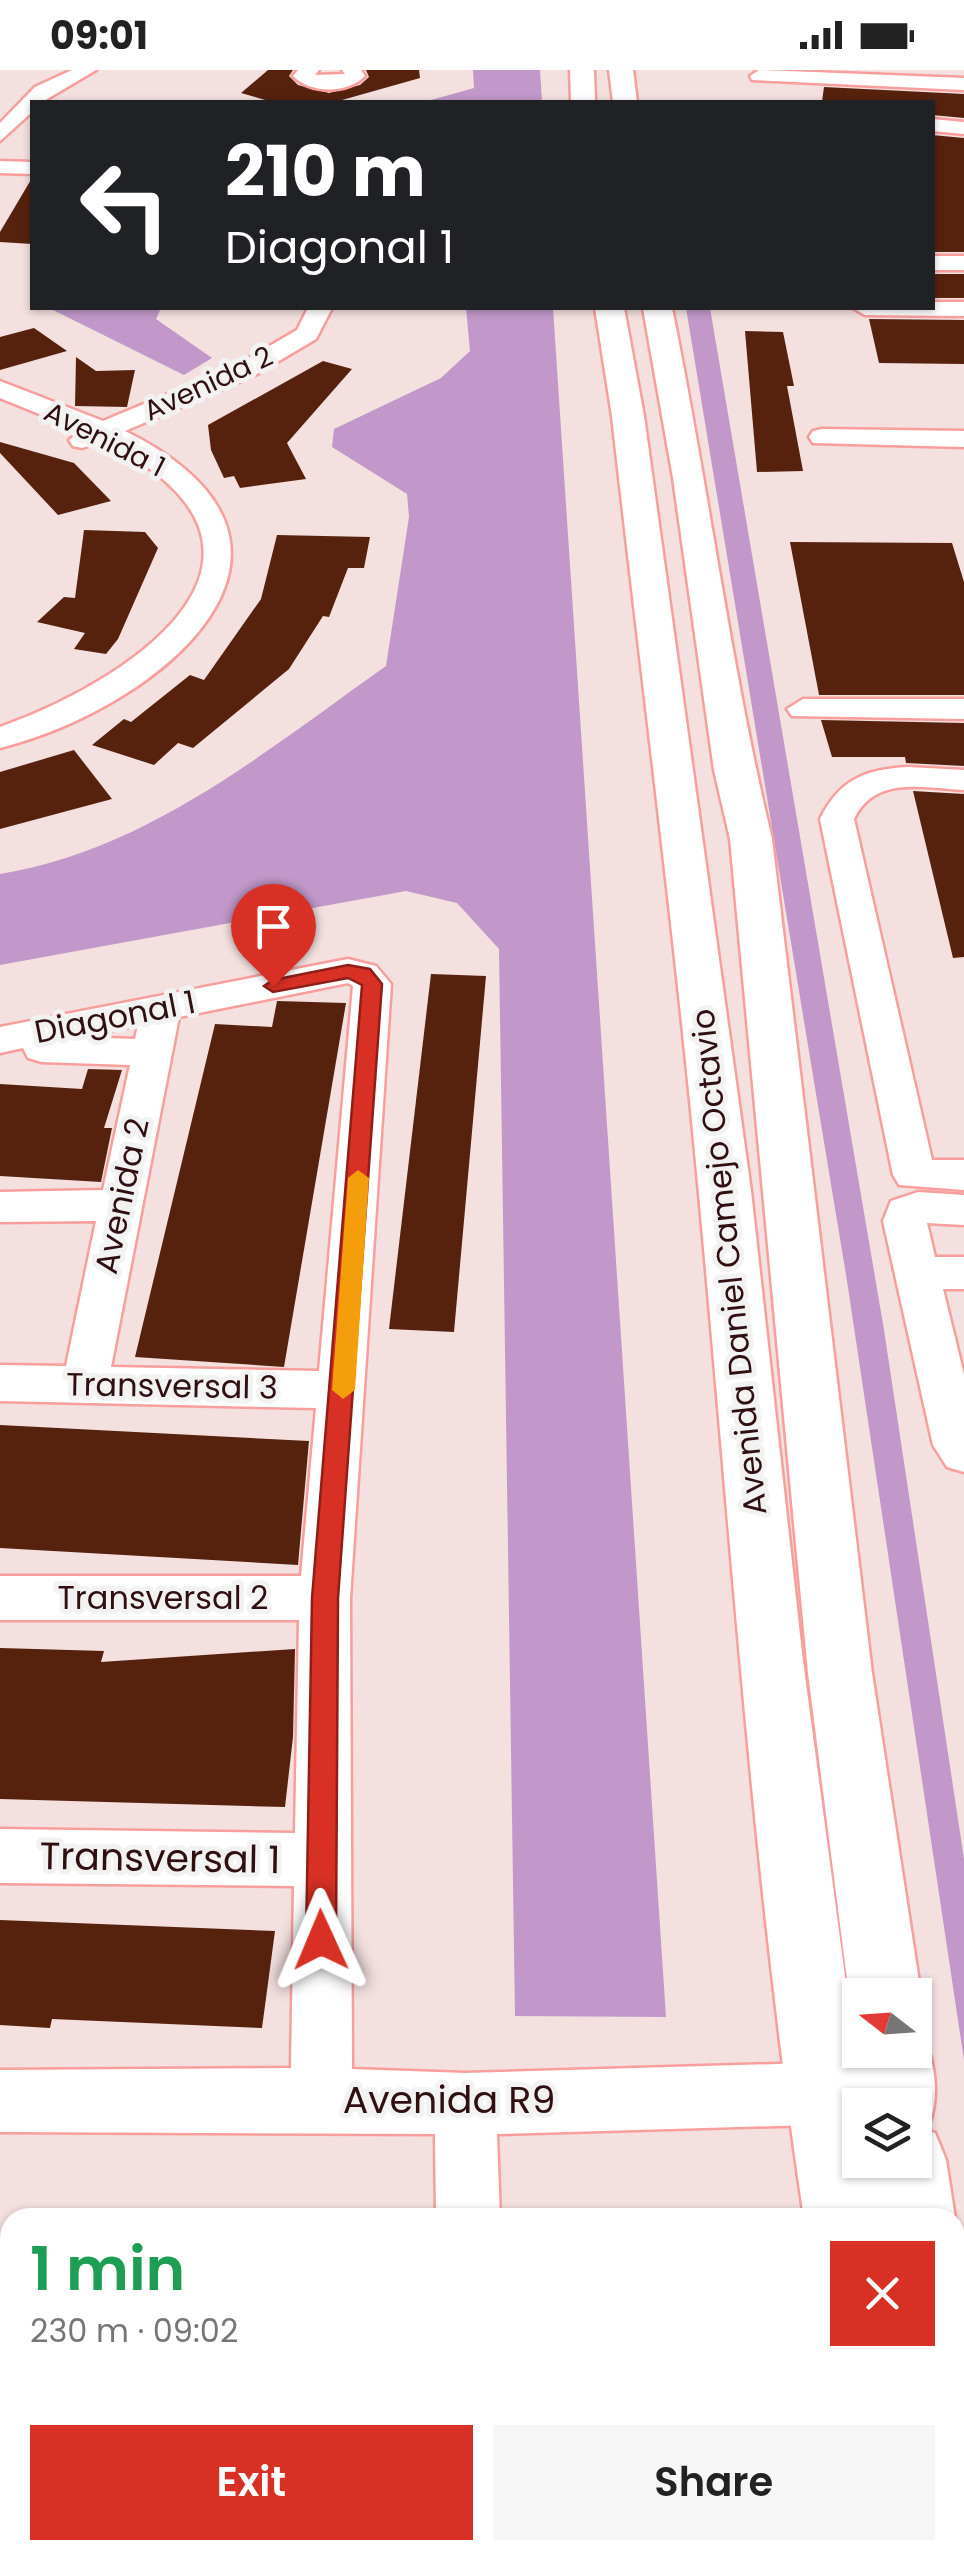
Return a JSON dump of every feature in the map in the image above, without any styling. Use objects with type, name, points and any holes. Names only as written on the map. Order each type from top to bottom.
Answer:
[{"type":"main road","points":[[582,70],[583,100]]},
{"type":"main road","points":[[620,70],[625,100]]},
{"type":"main road","name":"Avenida Daniel Camejo Octavio","points":[[609,310],[631,436],[725,1191],[770,1653],[823,2094],[842,2208]]},
{"type":"main road","name":"Avenida Daniel Camejo Octavio","points":[[656,310],[690,478],[735,770],[751,839],[840,1673],[883,1978]]},
{"type":"main road","points":[[910,2178],[915,2208]]},
{"type":"street","points":[[46,98],[87,70]]},
{"type":"street","points":[[46,98],[112,70]]},
{"type":"street","points":[[310,70],[302,76],[306,80],[328,84],[352,80],[356,76],[351,70]]},
{"type":"street","points":[[759,76],[964,84]]},
{"type":"street","points":[[0,135],[30,111]]},
{"type":"street","points":[[1,161],[30,123]]},
{"type":"street","points":[[935,125],[964,128]]},
{"type":"street","points":[[1,161],[30,159]]},
{"type":"street","points":[[1,161],[30,168]]},
{"type":"street","points":[[935,263],[964,264]]},
{"type":"street","points":[[935,309],[964,309]]},
{"type":"street","name":"Avenida 2","points":[[91,436],[246,370],[307,334],[319,310]]},
{"type":"street","name":"Avenida 1","points":[[0,389],[91,436],[134,467],[178,510],[188,532],[186,566]]},
{"type":"street","name":"Avenida 1","points":[[0,408],[164,464],[198,496],[218,535],[214,586],[188,630],[154,662],[42,726],[0,738]]},
{"type":"street","points":[[822,437],[964,439]]},
{"type":"street","points":[[0,718],[94,674],[129,650],[167,606]]},
{"type":"street","points":[[803,710],[964,710]]},
{"type":"street","points":[[964,780],[874,779],[843,800],[837,819],[914,1175],[964,1175]]},
{"type":"street","name":"Diagonal 1","points":[[0,1040],[348,972],[363,974],[372,984],[344,1390]]},
{"type":"street","name":"Avenida 2","points":[[85,1384],[161,1008]]},
{"type":"street","points":[[0,1048],[153,1053]]},
{"type":"street","points":[[0,1207],[119,1205]]},
{"type":"street","points":[[964,1210],[918,1207],[906,1212],[942,1273],[957,1405],[957,1445],[964,1453]]},
{"type":"street","name":"Transversal 3","points":[[0,1383],[344,1390]]},
{"type":"street","points":[[321,2099],[325,1598],[344,1390]]},
{"type":"street","name":"Transversal 2","points":[[0,1598],[325,1598]]},
{"type":"street","name":"Transversal 1","points":[[0,1856],[320,1860]]},
{"type":"street","name":"Avenida R9","points":[[0,2101],[321,2099],[465,2104],[842,2096]]},
{"type":"street","points":[[465,2104],[468,2208]]},
{"type":"shaded area","points":[[473,70],[540,70],[542,100],[431,100],[474,88]]},
{"type":"shaded area","points":[[53,310],[160,310],[156,319],[212,358],[184,375]]},
{"type":"shaded area","points":[[466,310],[553,310],[666,2017],[515,2016],[499,949],[457,903],[406,891],[0,965],[0,874],[54,862],[156,820],[251,762],[386,666],[409,517],[407,494],[332,447],[334,429],[441,378],[470,351]]},
{"type":"shaded area","points":[[686,310],[710,310],[884,1330],[964,1859],[964,2060],[847,1281]]},
{"type":"building","points":[[268,70],[293,70],[289,76],[298,85],[329,93],[360,85],[369,77],[366,70],[419,70],[420,78],[342,100],[265,100],[241,93]]},
{"type":"building","points":[[824,87],[964,94],[964,118],[935,115],[935,100],[822,100]]},
{"type":"building","points":[[935,135],[964,138],[964,252],[935,252]]},
{"type":"building","points":[[30,181],[30,244],[0,242],[0,232]]},
{"type":"building","points":[[935,274],[964,274],[964,298],[935,298]]},
{"type":"building","points":[[869,319],[964,320],[964,364],[879,363]]},
{"type":"building","points":[[34,328],[67,351],[0,370],[0,337]]},
{"type":"building","points":[[745,331],[783,332],[794,386],[787,386],[803,471],[757,472]]},
{"type":"building","points":[[76,357],[96,371],[135,370],[127,407],[75,406]]},
{"type":"building","points":[[323,361],[352,369],[287,443],[306,479],[240,488],[234,476],[224,478],[211,450],[208,425]]},
{"type":"building","points":[[0,442],[74,463],[111,501],[58,515],[0,453]]},
{"type":"building","points":[[84,530],[145,532],[158,548],[118,639],[106,654],[74,649],[85,633],[37,622],[64,597],[75,598]]},
{"type":"building","points":[[277,535],[370,537],[364,568],[348,568],[329,617],[323,616],[289,669],[193,748],[178,743],[154,765],[92,745],[124,719],[131,722],[190,675],[204,680],[261,599]]},
{"type":"building","points":[[790,542],[952,543],[964,582],[964,695],[819,695]]},
{"type":"building","points":[[821,720],[964,723],[964,766],[906,763],[905,757],[832,757]]},
{"type":"building","points":[[74,750],[112,799],[0,829],[0,772]]},
{"type":"building","points":[[913,791],[964,794],[964,957],[953,958]]},
{"type":"building","points":[[431,974],[486,976],[454,1332],[389,1329]]},
{"type":"building","points":[[277,1001],[346,1003],[284,1367],[135,1357],[215,1024],[272,1027]]},
{"type":"building","points":[[88,1069],[122,1070],[104,1128],[112,1128],[101,1182],[0,1176],[0,1084],[82,1089]]},
{"type":"building","points":[[0,1425],[309,1441],[298,1565],[0,1548]]},
{"type":"building","points":[[0,1648],[104,1651],[101,1662],[295,1649],[293,1737],[285,1807],[0,1799]]},
{"type":"building","points":[[0,1920],[275,1931],[262,2028],[52,2019],[50,2028],[0,2025]]},
{"type":"slow traffic","points":[[343,1390],[358,1178]]},
{"type":"route","points":[[273,986],[348,972],[363,974],[372,984],[344,1390],[325,1598],[321,1940]]}]
